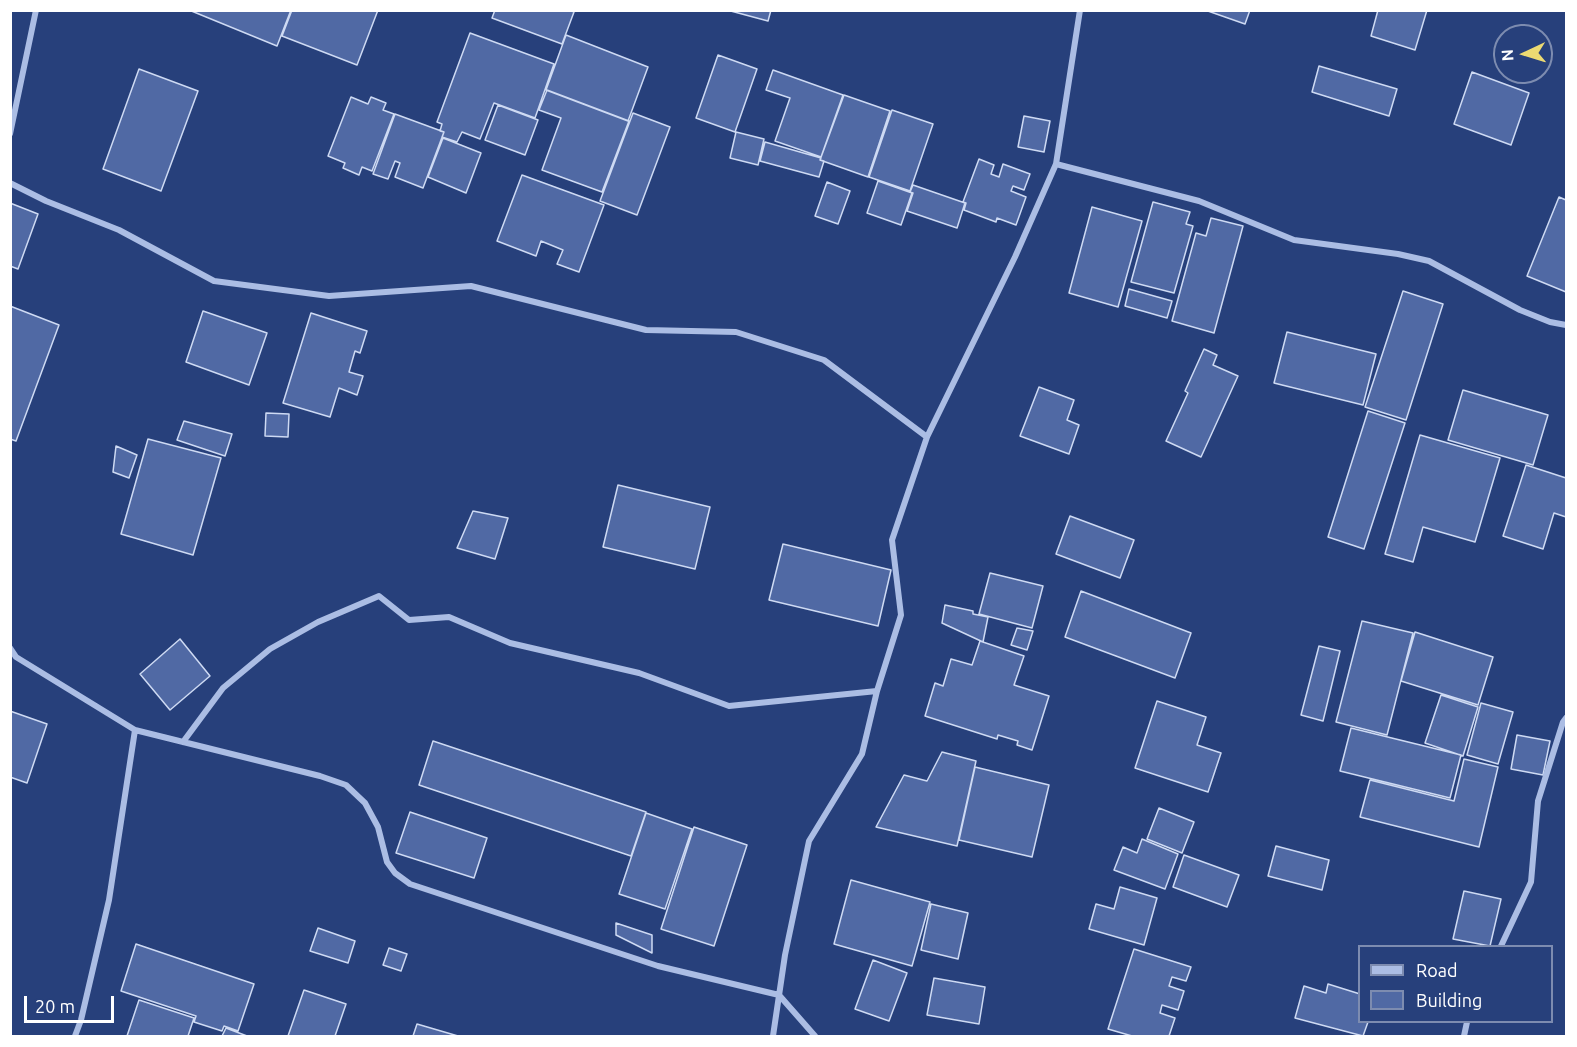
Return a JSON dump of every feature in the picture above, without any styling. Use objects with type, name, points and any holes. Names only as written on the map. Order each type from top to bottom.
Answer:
[{"type":"street","points":[[10,134],[36,10]]},
{"type":"street","points":[[773,1036],[785,955],[809,841],[862,754],[877,691],[901,615],[892,540],[927,437],[1015,257],[1056,164],[1080,10]]},
{"type":"street","points":[[1056,164],[1199,201],[1294,240],[1398,254],[1429,261],[1520,310],[1550,322],[1566,325]]},
{"type":"street","points":[[10,183],[46,201],[119,230],[214,281],[329,296],[471,286],[646,330],[736,332],[824,360],[927,437]]},
{"type":"street","points":[[183,742],[223,688],[270,649],[318,622],[379,596],[409,620],[449,617],[510,643],[639,673],[729,706],[877,691]]},
{"type":"street","points":[[10,648],[16,657],[135,730],[320,776],[346,785],[365,803],[378,827],[387,862],[395,873],[410,884],[658,966],[778,995],[815,1036]]},
{"type":"street","points":[[1501,945],[1531,882],[1538,801],[1566,718]]},
{"type":"street","points":[[75,1036],[81,1020],[108,900],[135,730]]},
{"type":"building","points":[[189,10],[291,10],[277,46]]},
{"type":"building","points":[[292,10],[378,10],[357,65],[282,36]]},
{"type":"building","points":[[495,10],[570,10],[574,12],[562,44],[492,18]]},
{"type":"building","points":[[727,10],[771,10],[768,21]]},
{"type":"building","points":[[1205,10],[1250,10],[1245,24]]},
{"type":"building","points":[[1378,10],[1427,10],[1415,50],[1371,36]]},
{"type":"building","points":[[470,33],[554,64],[535,118],[494,103],[480,139],[462,132],[457,142],[442,137],[444,132],[440,131],[442,124],[437,122]]},
{"type":"building","points":[[566,35],[648,67],[628,121],[546,90]]},
{"type":"building","points":[[718,55],[757,69],[735,132],[696,118]]},
{"type":"building","points":[[1319,66],[1397,89],[1389,116],[1312,92]]},
{"type":"building","points":[[139,69],[198,91],[161,191],[103,169]]},
{"type":"building","points":[[773,70],[843,95],[821,157],[775,141],[790,98],[766,90]]},
{"type":"building","points":[[1472,72],[1493,80],[1493,84],[1505,84],[1529,93],[1511,145],[1454,124]]},
{"type":"building","points":[[547,90],[629,121],[602,192],[542,170],[561,118],[539,110]]},
{"type":"building","points":[[844,95],[890,111],[868,177],[820,160]]},
{"type":"building","points":[[351,97],[368,104],[371,97],[386,103],[383,110],[394,114],[372,171],[362,167],[359,175],[343,168],[345,163],[328,156]]},
{"type":"building","points":[[498,105],[538,120],[525,155],[485,140]]},
{"type":"building","points":[[892,110],[933,124],[910,191],[869,177]]},
{"type":"building","points":[[633,113],[670,127],[637,215],[600,201]]},
{"type":"building","points":[[395,114],[444,132],[423,188],[395,177],[400,163],[395,161],[388,179],[373,174]]},
{"type":"building","points":[[1024,116],[1050,121],[1044,152],[1018,147]]},
{"type":"building","points":[[736,132],[764,139],[758,165],[730,158]]},
{"type":"building","points":[[443,138],[481,153],[466,193],[428,177]]},
{"type":"building","points":[[765,142],[821,158],[820,160],[824,161],[819,177],[760,161]]},
{"type":"building","points":[[979,159],[994,165],[991,174],[999,177],[1003,164],[1030,174],[1024,190],[1013,186],[1011,191],[1026,197],[1016,225],[997,218],[996,222],[964,210],[966,203],[963,202]]},
{"type":"building","points":[[522,175],[604,205],[579,272],[557,264],[563,250],[541,241],[536,256],[497,241]]},
{"type":"building","points":[[878,181],[912,193],[901,225],[867,213]]},
{"type":"building","points":[[827,182],[850,191],[838,224],[815,216]]},
{"type":"building","points":[[913,185],[965,203],[957,228],[907,211]]},
{"type":"building","points":[[1559,197],[1566,200],[1566,292],[1527,276]]},
{"type":"building","points":[[1153,202],[1190,212],[1186,224],[1193,226],[1174,293],[1131,282]]},
{"type":"building","points":[[10,203],[38,214],[18,269],[10,266]]},
{"type":"building","points":[[1092,207],[1142,221],[1118,307],[1069,293]]},
{"type":"building","points":[[1211,218],[1243,226],[1214,333],[1172,321],[1196,233],[1206,236]]},
{"type":"building","points":[[1129,289],[1172,301],[1167,318],[1125,306]]},
{"type":"building","points":[[1403,291],[1443,304],[1406,420],[1365,407]]},
{"type":"building","points":[[10,306],[59,325],[16,441],[10,439]]},
{"type":"building","points":[[203,311],[267,333],[249,385],[186,362]]},
{"type":"building","points":[[311,313],[367,331],[360,353],[355,351],[349,372],[363,376],[357,395],[339,388],[330,417],[283,403]]},
{"type":"building","points":[[1287,332],[1376,354],[1363,405],[1274,383]]},
{"type":"building","points":[[1204,349],[1217,355],[1213,365],[1238,376],[1201,457],[1166,441],[1188,393],[1185,391]]},
{"type":"building","points":[[1039,387],[1074,400],[1067,420],[1079,425],[1069,454],[1020,436]]},
{"type":"building","points":[[1463,390],[1548,415],[1533,465],[1448,440]]},
{"type":"building","points":[[1368,411],[1405,423],[1364,549],[1328,537]]},
{"type":"building","points":[[266,413],[289,414],[288,437],[265,436]]},
{"type":"building","points":[[184,421],[232,434],[225,456],[177,440]]},
{"type":"building","points":[[1420,435],[1500,458],[1475,542],[1423,527],[1413,562],[1385,554]]},
{"type":"building","points":[[148,439],[221,458],[193,555],[121,534]]},
{"type":"building","points":[[116,446],[137,455],[129,478],[113,472]]},
{"type":"building","points":[[1526,465],[1566,478],[1566,517],[1554,513],[1543,549],[1503,536]]},
{"type":"building","points":[[618,485],[710,507],[695,569],[603,547]]},
{"type":"building","points":[[473,511],[508,518],[495,559],[457,548]]},
{"type":"building","points":[[1070,516],[1134,540],[1120,578],[1056,554]]},
{"type":"building","points":[[783,544],[891,570],[878,626],[769,600]]},
{"type":"building","points":[[990,573],[1043,586],[1032,628],[979,614]]},
{"type":"building","points":[[1081,591],[1191,633],[1175,678],[1065,637]]},
{"type":"building","points":[[945,605],[988,617],[983,642],[942,623]]},
{"type":"building","points":[[1362,621],[1413,633],[1387,735],[1336,722]]},
{"type":"building","points":[[1017,628],[1033,631],[1027,650],[1011,645]]},
{"type":"building","points":[[1415,632],[1493,657],[1478,705],[1401,681]]},
{"type":"building","points":[[180,639],[210,676],[170,710],[140,674]]},
{"type":"building","points":[[980,641],[1024,656],[1014,685],[1049,696],[1032,750],[1017,745],[1018,741],[998,735],[997,739],[925,716],[935,683],[943,686],[951,659],[972,665]]},
{"type":"building","points":[[1319,646],[1340,651],[1323,721],[1301,715]]},
{"type":"building","points":[[1441,695],[1478,707],[1463,756],[1425,743]]},
{"type":"building","points":[[1157,701],[1206,717],[1197,745],[1221,753],[1208,792],[1135,768]]},
{"type":"building","points":[[1481,703],[1513,712],[1498,764],[1467,755]]},
{"type":"building","points":[[10,711],[47,724],[27,783],[10,777]]},
{"type":"building","points":[[1351,728],[1461,755],[1450,798],[1340,771]]},
{"type":"building","points":[[1517,735],[1550,741],[1543,775],[1511,769]]},
{"type":"building","points":[[433,741],[646,812],[631,856],[419,785]]},
{"type":"building","points":[[942,752],[976,761],[957,846],[876,827],[904,775],[927,781]]},
{"type":"building","points":[[1464,759],[1498,767],[1479,847],[1360,817],[1370,780],[1454,801]]},
{"type":"building","points":[[975,767],[1049,785],[1032,857],[959,840]]},
{"type":"building","points":[[1159,808],[1194,822],[1182,853],[1147,839]]},
{"type":"building","points":[[410,812],[487,838],[474,878],[396,853]]},
{"type":"building","points":[[646,813],[692,829],[665,909],[619,894]]},
{"type":"building","points":[[694,827],[747,845],[714,946],[661,929]]},
{"type":"building","points":[[1142,839],[1178,854],[1165,889],[1114,870],[1123,847],[1137,853]]},
{"type":"building","points":[[1276,846],[1329,860],[1322,890],[1268,876]]},
{"type":"building","points":[[1184,855],[1239,875],[1227,907],[1173,887]]},
{"type":"building","points":[[851,880],[930,902],[912,966],[834,944]]},
{"type":"building","points":[[1120,887],[1157,898],[1144,945],[1089,929],[1096,904],[1114,909]]},
{"type":"building","points":[[1464,891],[1501,899],[1490,945],[1453,939]]},
{"type":"building","points":[[931,904],[968,913],[958,959],[921,950]]},
{"type":"building","points":[[616,923],[652,935],[652,953],[616,935]]},
{"type":"building","points":[[318,928],[355,941],[348,963],[310,951]]},
{"type":"building","points":[[136,944],[254,984],[238,1031],[224,1026],[222,1031],[194,1022],[196,1016],[121,991]]},
{"type":"building","points":[[389,948],[407,954],[401,971],[383,965]]},
{"type":"building","points":[[1134,949],[1191,967],[1186,981],[1172,977],[1169,986],[1184,991],[1178,1010],[1162,1005],[1160,1013],[1175,1018],[1169,1036],[1132,1036],[1108,1029]]},
{"type":"building","points":[[873,960],[907,973],[889,1021],[855,1009]]},
{"type":"building","points":[[934,978],[985,987],[979,1024],[927,1015]]},
{"type":"building","points":[[1328,984],[1358,993],[1358,1023],[1368,1023],[1363,1036],[1295,1018],[1304,986],[1326,993]]},
{"type":"building","points":[[304,990],[346,1004],[335,1036],[288,1036]]},
{"type":"building","points":[[139,1000],[194,1018],[188,1036],[127,1036]]},
{"type":"building","points":[[417,1024],[458,1036],[413,1036]]},
{"type":"building","points":[[226,1028],[247,1036],[222,1036]]}]
